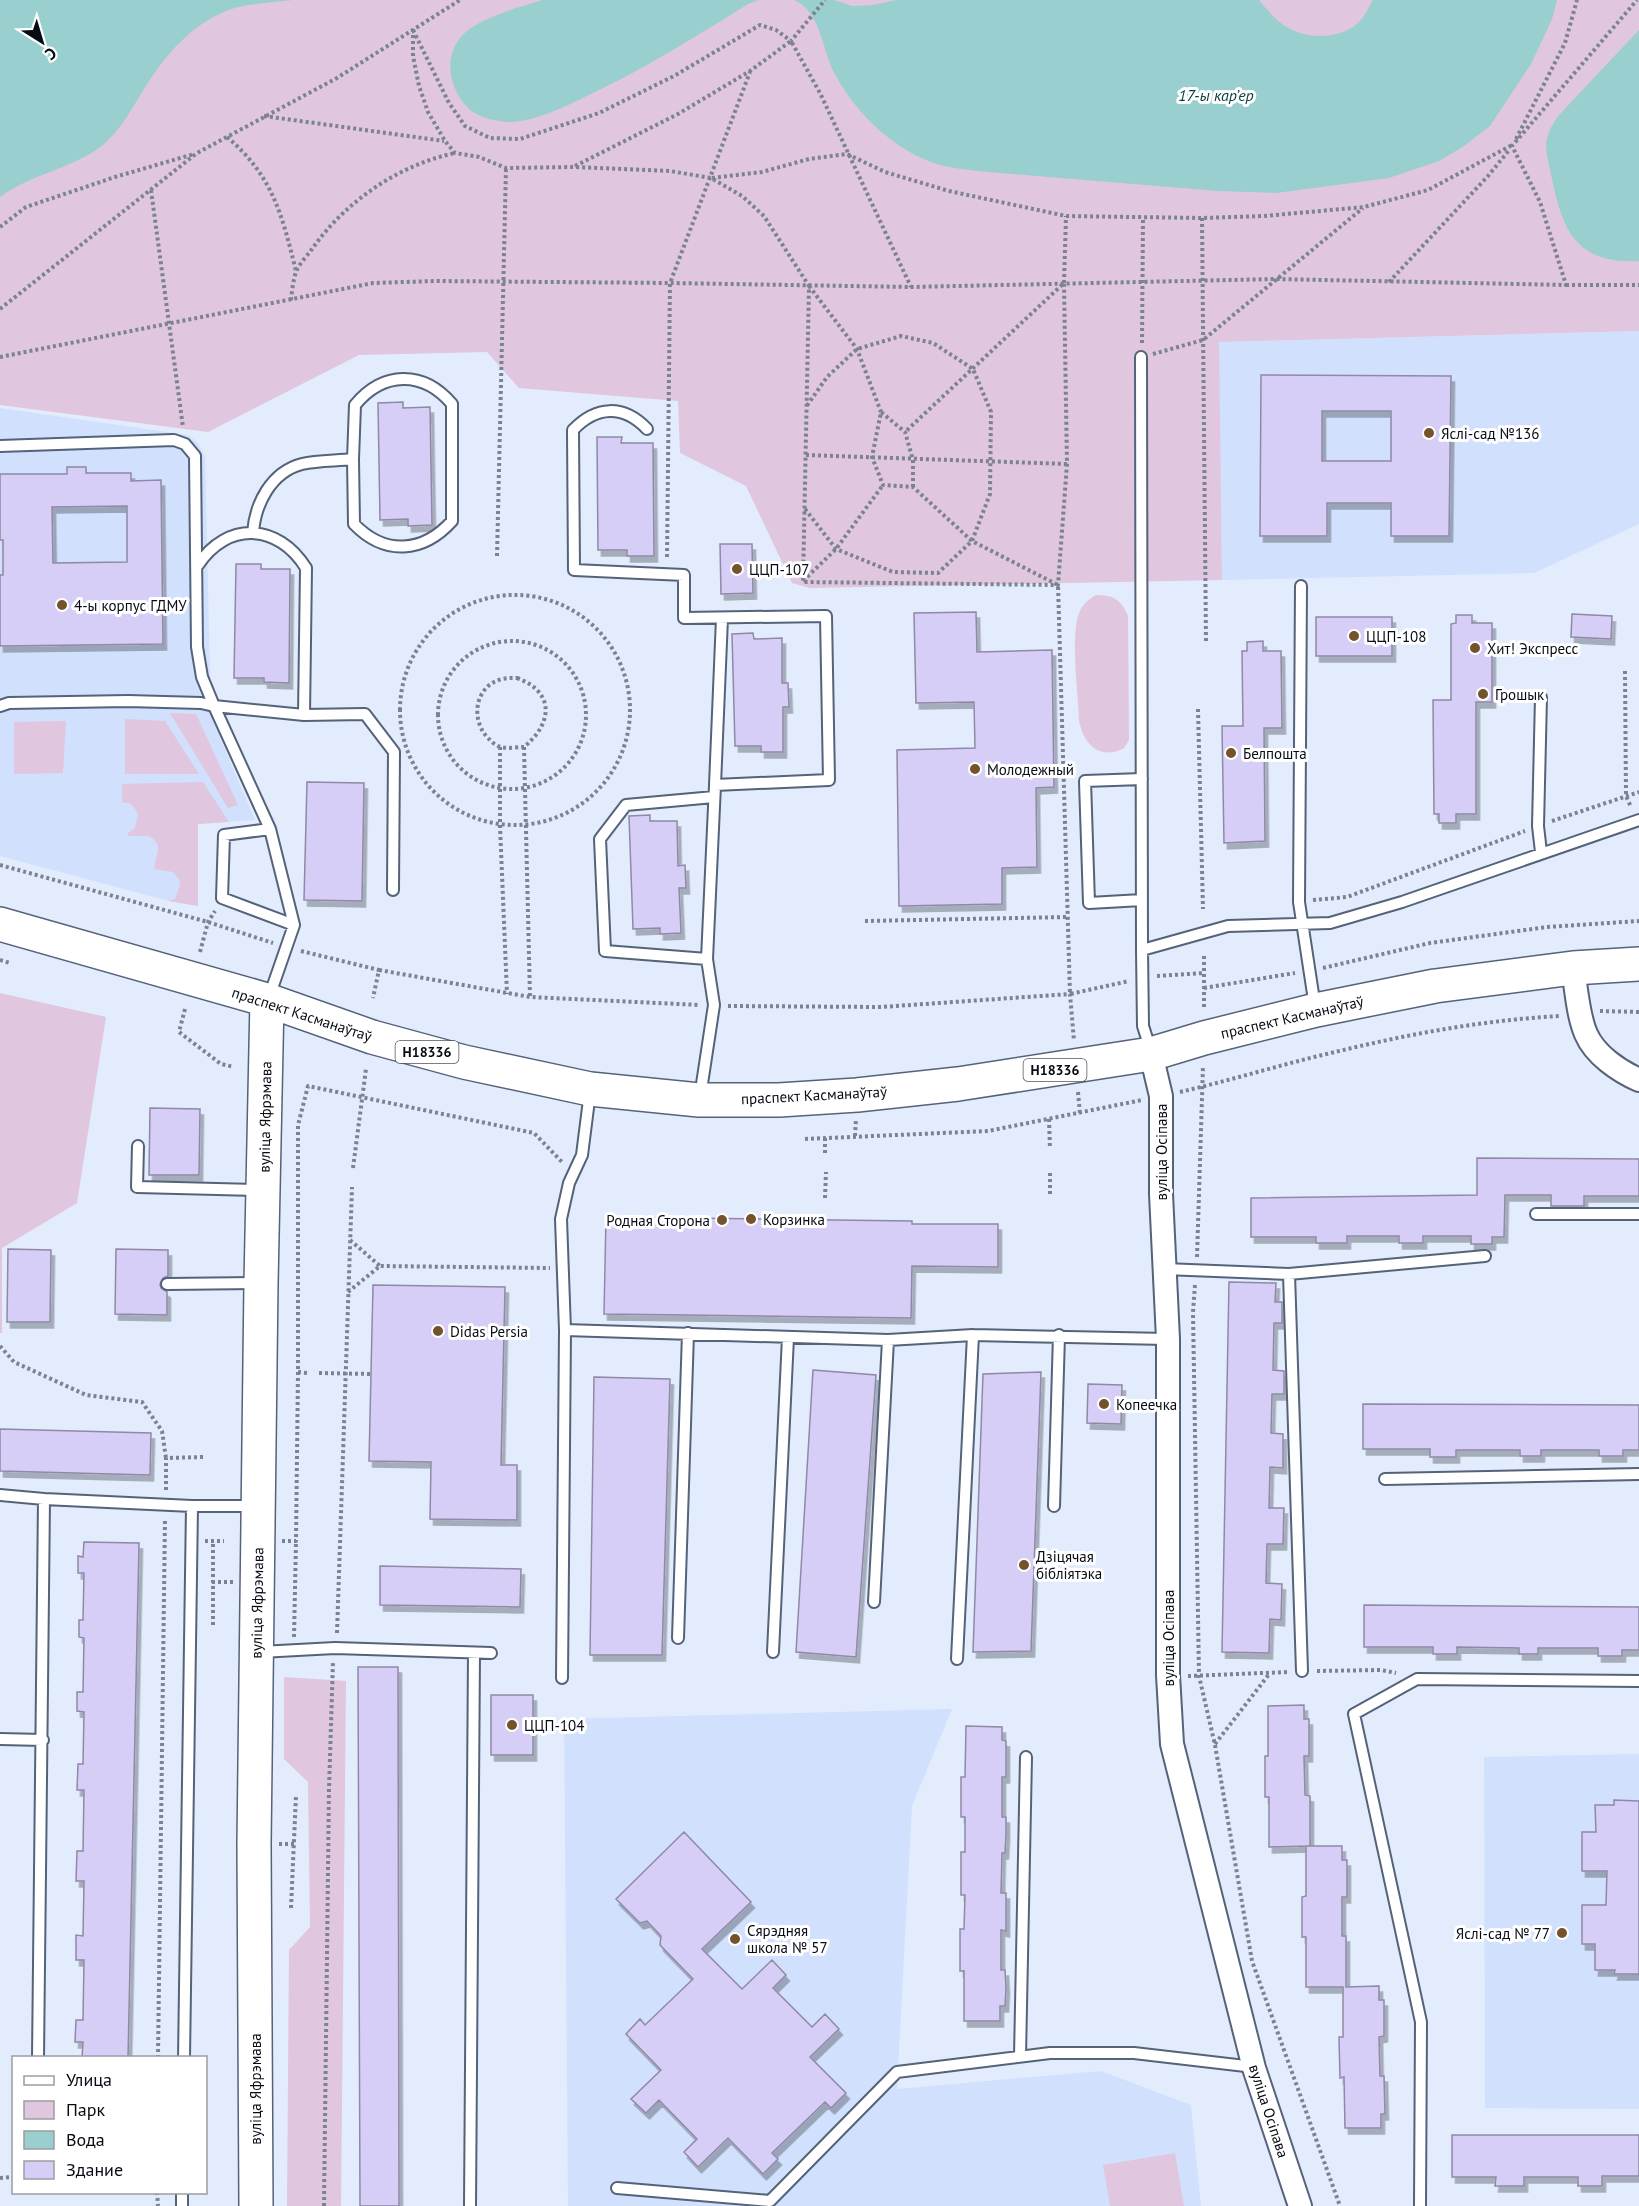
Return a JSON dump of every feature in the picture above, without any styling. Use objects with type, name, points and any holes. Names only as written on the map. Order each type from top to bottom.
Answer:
[{"type":"main road","name":"праспект Касманаўтаў","points":[[0,924],[267,1000],[382,1040],[464,1062],[590,1089],[699,1100],[779,1100],[970,1083],[1151,1054],[1204,1038],[1316,1010],[1435,986],[1573,968],[1639,964]]},
{"type":"main road","name":"вуліца Яфрэмава","points":[[256,2206],[254,1844],[267,1000]]},
{"type":"street","points":[[1573,968],[1586,1034],[1594,1047],[1609,1062],[1639,1080]]},
{"type":"street","name":"вуліца Осіпава","points":[[1151,1054],[1161,1096],[1161,1194],[1168,1339],[1168,1675],[1172,1744],[1254,2067],[1300,2206]]},
{"type":"lane","points":[[1142,357],[1142,950],[1143,1026],[1151,1054]]},
{"type":"lane","points":[[395,379],[420,381],[433,386],[452,404],[452,521],[436,537],[415,546],[393,546],[371,539],[354,524],[353,459],[355,405],[363,395],[372,388],[395,379]]},
{"type":"lane","points":[[647,429],[632,416],[612,411],[590,416],[573,430],[574,570],[684,575],[684,618],[826,616],[829,780],[715,785]]},
{"type":"lane","points":[[0,446],[174,440],[191,449],[196,464],[197,647],[202,677],[270,830],[294,925],[267,1000]]},
{"type":"lane","points":[[253,533],[256,510],[276,479],[301,465],[353,459]]},
{"type":"lane","points":[[198,566],[204,556],[220,541],[253,533],[272,537],[290,547],[306,568],[304,715]]},
{"type":"lane","points":[[1301,586],[1299,902],[1316,1010]]},
{"type":"lane","points":[[699,1100],[714,1005],[707,959],[722,618]]},
{"type":"lane","points":[[1541,697],[1538,826],[1541,852]]},
{"type":"lane","points":[[0,706],[9,703],[128,700],[201,703],[304,715],[365,714],[394,752],[393,890]]},
{"type":"lane","points":[[1142,778],[1085,781],[1089,903],[1142,900]]},
{"type":"lane","points":[[707,959],[605,951],[600,839],[626,805],[714,797]]},
{"type":"lane","points":[[1142,950],[1228,926],[1330,923],[1402,902],[1541,852],[1638,821]]},
{"type":"lane","points":[[270,830],[224,835],[222,898],[294,925]]},
{"type":"lane","points":[[562,1678],[565,1330],[561,1219],[569,1183],[582,1155],[590,1089]]},
{"type":"lane","points":[[138,1146],[137,1187],[263,1191]]},
{"type":"lane","points":[[1536,1214],[1639,1214]]},
{"type":"lane","points":[[1164,1269],[1289,1274],[1485,1256]]},
{"type":"lane","points":[[1289,1274],[1302,1671]]},
{"type":"lane","points":[[168,1284],[261,1283]]},
{"type":"lane","points":[[565,1330],[888,1340],[973,1335],[1168,1339]]},
{"type":"lane","points":[[678,1638],[688,1333]]},
{"type":"lane","points":[[957,1659],[973,1335]]},
{"type":"lane","points":[[1054,1506],[1059,1335]]},
{"type":"lane","points":[[772,1653],[788,1337]]},
{"type":"lane","points":[[874,1602],[888,1340]]},
{"type":"lane","points":[[1385,1479],[1639,1474]]},
{"type":"lane","points":[[0,1495],[166,1505],[258,1506]]},
{"type":"lane","points":[[38,2056],[44,1499]]},
{"type":"lane","points":[[184,2056],[192,1506]]},
{"type":"lane","points":[[256,1652],[294,1652],[334,1648],[491,1653]]},
{"type":"lane","points":[[470,2206],[474,1653]]},
{"type":"lane","points":[[1419,2206],[1421,2022],[1354,1714],[1417,1678],[1639,1681]]},
{"type":"lane","points":[[0,1739],[43,1740]]},
{"type":"lane","points":[[1020,2056],[1026,1757]]},
{"type":"lane","points":[[617,2188],[770,2201],[897,2072],[1050,2053],[1134,2053],[1254,2067]]},
{"type":"path","points":[[0,309],[197,153],[337,78],[460,0]]},
{"type":"path","points":[[574,167],[678,114],[750,72],[790,41],[825,0]]},
{"type":"path","points":[[291,300],[296,272],[323,233],[349,208],[376,187],[404,170],[432,158],[455,153],[479,157],[506,168],[574,167],[670,171],[711,178],[762,172],[809,159],[847,154],[885,172],[949,190],[1066,216],[1202,218],[1264,216],[1364,207],[1428,190],[1512,146],[1565,43],[1577,0]]},
{"type":"path","points":[[1389,282],[1488,176],[1637,0]]},
{"type":"path","points":[[413,29],[449,103],[465,126],[490,138],[520,139],[599,113],[674,76],[760,25],[776,30],[790,41],[820,93],[911,287]]},
{"type":"path","points":[[413,29],[413,56],[419,86],[428,112],[455,153]]},
{"type":"path","points":[[667,557],[670,283],[750,72]]},
{"type":"path","points":[[264,116],[445,141]]},
{"type":"path","points":[[226,137],[246,153],[262,174],[277,205],[296,272]]},
{"type":"path","points":[[1512,146],[1540,202],[1566,285]]},
{"type":"path","points":[[0,227],[27,207],[115,177],[197,153]]},
{"type":"path","points":[[497,556],[506,168]]},
{"type":"path","points":[[711,178],[742,196],[764,216],[809,286],[857,349],[882,412],[905,432],[913,460],[913,487]]},
{"type":"path","points":[[151,190],[185,444]]},
{"type":"path","points":[[1143,218],[1142,357],[1203,340],[1364,207]]},
{"type":"path","points":[[1066,216],[1064,283],[1067,464],[1058,585],[1070,994],[1074,1041]]},
{"type":"path","points":[[1202,218],[1206,642]]},
{"type":"path","points":[[0,357],[373,283],[436,281],[911,287],[1276,279],[1639,285]]},
{"type":"path","points":[[905,432],[1064,283]]},
{"type":"path","points":[[803,582],[809,286]]},
{"type":"path","points":[[805,509],[836,549],[893,572],[938,573],[972,541],[990,494],[991,412],[973,369],[933,343],[901,336],[857,349],[827,377],[806,408]]},
{"type":"path","points":[[882,412],[872,457],[883,485]]},
{"type":"path","points":[[806,454],[913,460],[1067,464]]},
{"type":"path","points":[[883,485],[913,487],[972,541],[1058,585]]},
{"type":"path","points":[[803,582],[836,549],[883,485]]},
{"type":"path","points":[[803,582],[1058,585]]},
{"type":"path","points":[[501,594],[551,599],[593,623],[622,663],[632,712],[621,760],[591,799],[547,823],[526,824],[500,826],[453,810],[419,778],[400,734],[400,687],[413,653],[436,624],[466,604],[501,594]]},
{"type":"path","points":[[524,641],[551,651],[572,671],[585,697],[585,726],[575,754],[555,775],[525,787],[500,788],[471,777],[450,756],[439,728],[439,698],[450,673],[470,653],[496,642],[524,641]]},
{"type":"path","points":[[1625,671],[1626,796],[1638,821]]},
{"type":"path","points":[[517,678],[530,683],[540,693],[546,705],[546,719],[540,732],[525,747],[500,747],[484,734],[478,723],[476,711],[480,697],[489,686],[502,679],[517,678]]},
{"type":"path","points":[[1198,709],[1203,909]]},
{"type":"path","points":[[500,747],[500,826],[507,994]]},
{"type":"path","points":[[525,747],[530,997]]},
{"type":"path","points":[[1299,902],[1347,897],[1538,826],[1639,792]]},
{"type":"path","points":[[0,865],[208,922],[287,948],[379,970],[530,997],[714,1005],[881,1007],[1070,994],[1143,978],[1204,973]]},
{"type":"path","points":[[200,952],[208,922],[222,898]]},
{"type":"path","points":[[865,921],[1068,917]]},
{"type":"path","points":[[1322,968],[1430,943],[1547,927],[1639,921]]},
{"type":"path","points":[[1204,956],[1204,1009]]},
{"type":"path","points":[[0,960],[10,963]]},
{"type":"path","points":[[373,998],[379,970]]},
{"type":"path","points":[[1204,988],[1298,973]]},
{"type":"path","points":[[185,1009],[179,1032],[221,1064],[234,1067]]},
{"type":"path","points":[[1176,1092],[1335,1052],[1425,1033],[1512,1019],[1595,1011],[1639,1012]]},
{"type":"path","points":[[1203,1060],[1194,1312],[1198,1676],[1215,1745],[1252,1961],[1340,2206]]},
{"type":"path","points":[[353,1168],[366,1070]]},
{"type":"path","points":[[294,1637],[298,1372],[298,1125],[308,1086],[534,1132],[558,1156]]},
{"type":"path","points":[[1078,1092],[1080,1113]]},
{"type":"path","points":[[805,1139],[988,1131],[1143,1100]]},
{"type":"path","points":[[1049,1119],[1050,1149]]},
{"type":"path","points":[[825,1138],[825,1153]]},
{"type":"path","points":[[1050,1171],[1050,1194]]},
{"type":"path","points":[[825,1198],[826,1172]]},
{"type":"path","points":[[337,1636],[352,1187]]},
{"type":"path","points":[[350,1240],[380,1266]]},
{"type":"path","points":[[348,1292],[380,1266],[555,1268]]},
{"type":"path","points":[[0,1346],[14,1362],[86,1395],[142,1402],[162,1431],[166,1458],[166,1505],[158,2056]]},
{"type":"path","points":[[298,1372],[307,1373]]},
{"type":"path","points":[[319,1373],[371,1374]]},
{"type":"path","points":[[166,1458],[203,1456]]},
{"type":"path","points":[[213,1541],[213,1625]]},
{"type":"path","points":[[279,1541],[296,1541]]},
{"type":"path","points":[[324,2206],[329,1789],[333,1659]]},
{"type":"path","points":[[1215,1745],[1270,1673]]},
{"type":"path","points":[[291,1908],[296,1795]]},
{"type":"shaded area","name":"Яслі-сад №136","points":[[1639,331],[1639,524],[1534,573],[1222,580],[1218,342]]},
{"type":"shaded area","points":[[0,408],[188,435],[198,443],[205,457],[211,716],[255,820],[198,824],[198,906],[169,901],[0,856]]},
{"type":"shaded area","name":"Сярэдняя школа № 57","points":[[952,1709],[912,1806],[897,2089],[1101,2071],[1191,2105],[1201,2206],[568,2206],[564,1719]]},
{"type":"shaded area","name":"Яслі-сад № 77","points":[[1639,1754],[1639,2109],[1485,2108],[1484,1757]]},
{"type":"green space","points":[[0,0],[1639,0],[1639,331],[1219,342],[1222,580],[810,588],[792,583],[746,486],[680,453],[678,401],[519,388],[487,352],[359,355],[208,432],[0,405]]},
{"type":"green space","points":[[1096,595],[1116,599],[1128,616],[1129,740],[1124,748],[1115,752],[1100,751],[1094,748],[1084,736],[1079,720],[1075,653],[1076,626],[1083,606]]},
{"type":"green space","points":[[170,713],[196,714],[238,805],[228,808]]},
{"type":"green space","points":[[125,719],[165,721],[199,774],[125,774]]},
{"type":"green space","points":[[66,721],[63,773],[14,774],[14,722]]},
{"type":"green space","points":[[203,782],[229,822],[198,824],[198,906],[169,901],[175,899],[180,885],[179,879],[173,872],[154,869],[158,851],[157,843],[149,836],[128,836],[128,833],[135,828],[138,813],[131,804],[122,802],[122,784]]},
{"type":"green space","points":[[0,993],[106,1017],[77,1203],[2,1248],[2,1333],[0,1333]]},
{"type":"green space","points":[[284,1677],[346,1681],[341,2206],[287,2206],[289,1950],[310,1927],[308,1782],[284,1759]]},
{"type":"green space","points":[[1175,2153],[1184,2206],[1110,2206],[1103,2165]]},
{"type":"water","points":[[0,0],[293,0],[238,7],[207,20],[181,41],[159,66],[123,123],[99,148],[24,183],[0,197]]},
{"type":"water","points":[[542,0],[759,0],[748,4],[633,73],[554,111],[512,122],[478,115],[462,101],[453,84],[450,65],[460,38],[487,19]]},
{"type":"water","name":"17-ы кар’ер","points":[[794,0],[834,0],[852,6],[873,5],[896,0],[1259,0],[1277,20],[1290,29],[1306,35],[1324,36],[1342,33],[1357,24],[1373,0],[1557,0],[1552,19],[1531,64],[1490,126],[1464,146],[1439,161],[1389,178],[1276,193],[1218,191],[977,171],[940,165],[924,159],[908,151],[879,130],[854,103],[835,74],[820,32],[810,13]]},
{"type":"water","points":[[1639,30],[1639,261],[1618,261],[1601,257],[1587,250],[1576,241],[1568,229],[1556,198],[1546,145],[1549,131],[1560,114]]},
{"type":"building","points":[[1261,375],[1451,376],[1449,536],[1391,536],[1391,503],[1327,503],[1327,536],[1260,536]],"holes":[[[1322,411],[1391,411],[1391,461],[1322,461]]]},
{"type":"building","points":[[403,402],[403,408],[430,407],[432,525],[408,526],[408,519],[380,520],[378,403]]},
{"type":"building","points":[[597,437],[622,437],[621,443],[653,443],[654,556],[627,556],[627,550],[598,550]]},
{"type":"building","points":[[67,467],[86,467],[86,473],[131,473],[131,481],[161,480],[163,644],[0,646],[0,575],[3,575],[3,540],[0,540],[0,474],[67,474]],"holes":[[[127,506],[127,562],[53,563],[52,507]]]},
{"type":"building","name":"ЦЦП-107","points":[[720,544],[752,544],[753,593],[721,594]]},
{"type":"building","points":[[236,564],[261,564],[261,569],[290,569],[289,683],[264,682],[264,678],[234,678]]},
{"type":"building","name":"Молодежный","points":[[976,612],[977,652],[1052,650],[1054,787],[1036,788],[1037,867],[1002,868],[1002,904],[899,906],[897,750],[975,748],[974,702],[916,703],[914,613]]},
{"type":"building","points":[[1572,614],[1612,616],[1611,639],[1571,637]]},
{"type":"building","points":[[1456,615],[1472,615],[1472,623],[1492,623],[1492,702],[1476,702],[1476,814],[1456,814],[1456,823],[1439,823],[1439,814],[1434,814],[1433,700],[1451,700],[1451,624],[1456,623]]},
{"type":"building","name":"ЦЦП-108","points":[[1316,617],[1392,617],[1392,656],[1316,656]]},
{"type":"building","points":[[753,633],[754,639],[782,638],[782,683],[788,683],[789,707],[783,707],[783,752],[761,752],[761,746],[735,746],[732,634]]},
{"type":"building","points":[[1263,641],[1263,651],[1281,651],[1282,728],[1264,728],[1265,841],[1224,843],[1222,726],[1243,726],[1242,651],[1247,651],[1247,642]]},
{"type":"building","points":[[307,782],[364,783],[362,901],[304,900]]},
{"type":"building","points":[[650,815],[650,821],[677,821],[678,866],[685,865],[686,888],[679,888],[681,933],[660,934],[660,928],[633,929],[629,816]]},
{"type":"building","points":[[150,1108],[200,1109],[199,1175],[149,1175]]},
{"type":"building","points":[[1477,1158],[1639,1159],[1639,1196],[1584,1196],[1584,1206],[1551,1206],[1551,1195],[1505,1195],[1504,1237],[1492,1237],[1492,1244],[1471,1244],[1471,1236],[1423,1236],[1423,1243],[1399,1243],[1399,1236],[1347,1236],[1347,1243],[1316,1243],[1316,1237],[1251,1237],[1251,1198],[1477,1195]]},
{"type":"building","points":[[606,1217],[998,1224],[998,1267],[912,1266],[911,1318],[604,1314]]},
{"type":"building","points":[[8,1249],[51,1250],[50,1322],[7,1322]]},
{"type":"building","points":[[116,1249],[168,1250],[168,1276],[163,1278],[160,1284],[161,1288],[167,1292],[167,1315],[115,1314]]},
{"type":"building","points":[[1229,1282],[1276,1283],[1275,1302],[1282,1302],[1282,1323],[1274,1323],[1273,1370],[1284,1371],[1284,1394],[1272,1394],[1271,1433],[1283,1434],[1283,1468],[1270,1467],[1269,1508],[1284,1508],[1283,1544],[1267,1544],[1266,1583],[1282,1584],[1281,1620],[1270,1619],[1269,1653],[1222,1652]]},
{"type":"building","name":"Didas Persia","points":[[373,1285],[505,1287],[501,1465],[517,1465],[517,1520],[430,1519],[431,1462],[369,1461]]},
{"type":"building","points":[[813,1370],[876,1375],[856,1657],[796,1652]]},
{"type":"building","points":[[1041,1372],[1031,1651],[973,1652],[983,1374]]},
{"type":"building","points":[[594,1377],[670,1379],[662,1655],[590,1655]]},
{"type":"building","name":"Копеечка","points":[[1088,1384],[1122,1385],[1121,1424],[1087,1423]]},
{"type":"building","points":[[1363,1404],[1639,1405],[1639,1450],[1623,1450],[1623,1456],[1599,1456],[1599,1450],[1541,1450],[1541,1456],[1520,1456],[1520,1450],[1456,1450],[1456,1457],[1430,1457],[1430,1449],[1363,1449]]},
{"type":"building","points":[[0,1429],[151,1433],[150,1475],[0,1471]]},
{"type":"building","points":[[84,1542],[139,1543],[128,2056],[82,2056],[83,2042],[75,2042],[76,2020],[83,2020],[84,1960],[76,1960],[76,1935],[83,1936],[84,1881],[76,1881],[77,1851],[83,1851],[84,1790],[77,1790],[78,1764],[83,1764],[84,1712],[77,1711],[77,1692],[83,1692],[84,1638],[79,1637],[79,1620],[83,1620],[84,1573],[78,1573],[78,1556],[83,1557]]},
{"type":"building","points":[[380,1566],[521,1569],[520,1607],[380,1605]]},
{"type":"building","points":[[1364,1605],[1639,1607],[1639,1650],[1622,1650],[1622,1656],[1598,1656],[1598,1648],[1538,1648],[1538,1654],[1519,1654],[1519,1648],[1457,1647],[1457,1654],[1433,1654],[1433,1647],[1364,1647]]},
{"type":"building","points":[[358,1667],[398,1667],[399,2206],[360,2206]]},
{"type":"building","name":"ЦЦП-104","points":[[491,1695],[533,1695],[533,1755],[491,1755]]},
{"type":"building","points":[[1304,1705],[1304,1719],[1309,1719],[1309,1756],[1304,1756],[1305,1795],[1310,1796],[1310,1846],[1269,1847],[1269,1797],[1265,1797],[1268,1706]]},
{"type":"building","points":[[966,1726],[1002,1727],[1002,1740],[1006,1741],[1006,1777],[1002,1777],[1002,1817],[1006,1817],[1006,1835],[1005,1853],[1002,1853],[1001,1893],[1006,1893],[1006,1931],[1001,1930],[1001,1970],[1005,1970],[1006,1988],[1005,2006],[1000,2006],[1000,2021],[964,2021],[964,1971],[960,1971],[960,1929],[964,1929],[965,1895],[961,1895],[961,1852],[965,1852],[965,1817],[961,1817],[961,1777],[965,1777]]},
{"type":"building","points":[[1614,1800],[1639,1801],[1639,1974],[1614,1974],[1615,1970],[1595,1970],[1595,1944],[1582,1944],[1582,1905],[1606,1905],[1607,1871],[1582,1871],[1582,1832],[1596,1832],[1595,1805],[1614,1805]]},
{"type":"building","points":[[684,1832],[751,1902],[702,1949],[742,1989],[772,1960],[786,1975],[773,1988],[812,2027],[825,2014],[839,2029],[810,2057],[846,2093],[831,2108],[825,2102],[772,2153],[778,2159],[763,2174],[728,2138],[698,2167],[684,2152],[697,2139],[659,2100],[646,2113],[631,2099],[661,2070],[626,2034],[640,2019],[645,2025],[693,1979],[660,1945],[661,1936],[647,1921],[640,1923],[616,1899]]},
{"type":"building","points":[[1306,1846],[1342,1846],[1342,1860],[1347,1860],[1347,1897],[1342,1897],[1342,1936],[1346,1936],[1346,1987],[1379,1986],[1379,2000],[1384,2000],[1384,2036],[1379,2037],[1380,2076],[1384,2076],[1385,2114],[1381,2114],[1381,2128],[1345,2128],[1344,2077],[1340,2078],[1339,2037],[1343,2037],[1343,1987],[1306,1987],[1306,1937],[1302,1937],[1302,1897],[1306,1896]]},
{"type":"building","points":[[1452,2135],[1639,2135],[1639,2176],[1602,2176],[1602,2186],[1578,2186],[1578,2177],[1524,2177],[1524,2186],[1495,2186],[1496,2177],[1452,2177]]},
{"type":"place","name":"Яслі-сад №136","points":[[1429,433]]},
{"type":"place","name":"ЦЦП-107","points":[[737,569]]},
{"type":"place","name":"4-ы корпус ГДМУ","points":[[62,605]]},
{"type":"place","name":"ЦЦП-108","points":[[1354,636]]},
{"type":"place","name":"Хит! Экспресс","points":[[1475,648]]},
{"type":"place","name":"Грошык","points":[[1483,694]]},
{"type":"place","name":"Белпошта","points":[[1231,753]]},
{"type":"place","name":"Молодежный","points":[[975,769]]},
{"type":"place","name":"Корзинка","points":[[751,1219]]},
{"type":"place","name":"Родная Сторона","points":[[722,1220]]},
{"type":"place","name":"Didas Persia","points":[[438,1331]]},
{"type":"place","name":"Копеечка","points":[[1104,1404]]},
{"type":"place","name":"Дзіцячая бібліятэка","points":[[1024,1565]]},
{"type":"place","name":"ЦЦП-104","points":[[512,1725]]},
{"type":"place","name":"Яслі-сад № 77","points":[[1562,1933]]},
{"type":"place","name":"Сярэдняя школа № 57","points":[[735,1939]]}]
